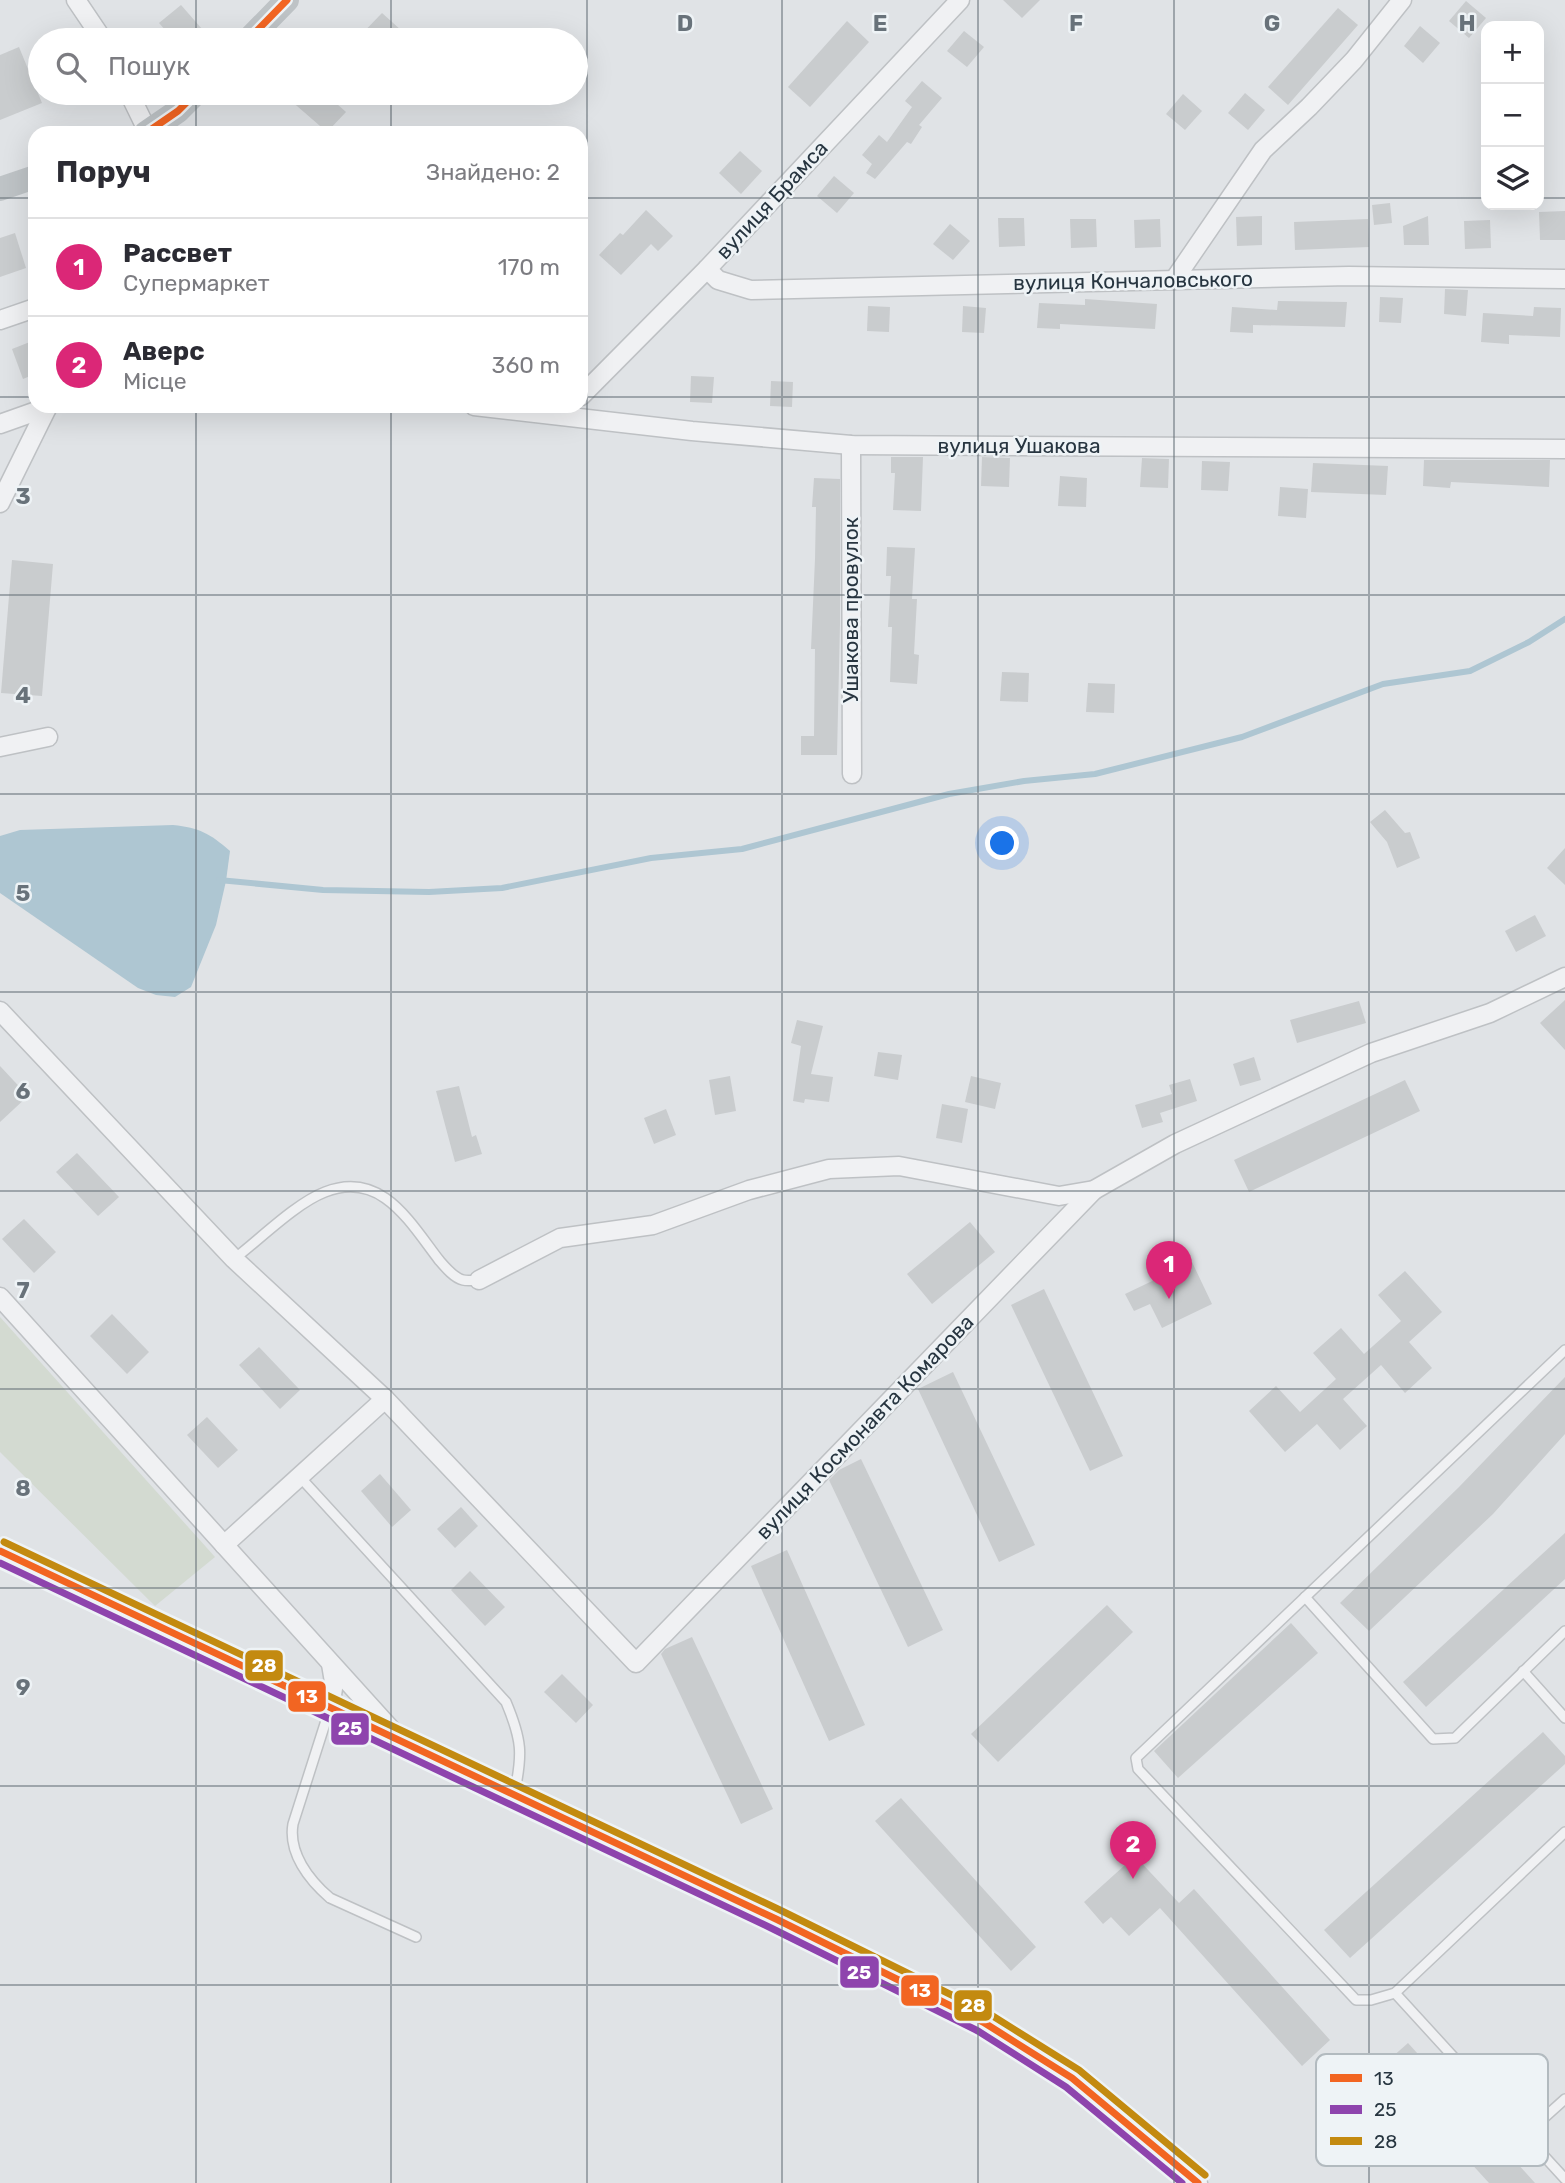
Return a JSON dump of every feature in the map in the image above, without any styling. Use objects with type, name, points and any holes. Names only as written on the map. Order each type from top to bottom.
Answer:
[{"type":"main road","points":[[260,28],[287,0]]},
{"type":"main road","points":[[156,126],[184,105]]},
{"type":"main road","points":[[0,189],[28,179]]},
{"type":"street","points":[[76,0],[96,28]]},
{"type":"street","name":"вулиця Брамса","points":[[588,389],[707,269],[960,0]]},
{"type":"street","points":[[1174,280],[1263,150],[1354,60],[1402,0]]},
{"type":"street","points":[[135,105],[144,126]]},
{"type":"street","name":"вулиця Кончаловського","points":[[707,269],[718,280],[751,290],[1349,276],[1565,279]]},
{"type":"street","points":[[0,320],[28,310]]},
{"type":"street","points":[[0,424],[31,413]]},
{"type":"street","points":[[0,503],[45,413]]},
{"type":"street","name":"вулиця Ушакова","points":[[586,413],[692,430],[851,445],[1565,449]]},
{"type":"street","name":"Ушакова провулок","points":[[851,445],[852,774]]},
{"type":"street","points":[[0,747],[48,737]]},
{"type":"street","name":"вулиця Космонавта Комарова","points":[[385,1399],[636,1663],[1094,1191],[1175,1144],[1371,1053],[1490,1013],[1565,977]]},
{"type":"street","points":[[0,1011],[234,1259],[385,1399],[225,1545]]},
{"type":"street","name":"вулиця Космонавта Комарова","points":[[480,1280],[560,1238],[653,1224],[749,1191],[829,1169],[899,1166],[1059,1196],[1094,1191]]},
{"type":"street","points":[[0,1297],[404,1743]]},
{"type":"street","points":[[0,1551],[776,1919],[983,2022],[1072,2078],[1198,2183]]},
{"type":"street","points":[[330,1708],[334,1682],[331,1664]]},
{"type":"lane","points":[[234,1259],[307,1201],[345,1185],[362,1186],[377,1191],[391,1202],[447,1270],[462,1280],[480,1280]]},
{"type":"lane","points":[[1565,1350],[1136,1758],[1138,1769],[1356,2000],[1371,2000],[1395,1993],[1565,1832]]},
{"type":"lane","points":[[300,1477],[506,1702],[516,1726],[520,1746],[521,1763],[514,1795]]},
{"type":"lane","points":[[1305,1597],[1433,1739],[1455,1738],[1565,1631]]},
{"type":"lane","points":[[1523,1671],[1565,1718]]},
{"type":"lane","points":[[330,1708],[293,1824],[290,1838],[294,1853],[320,1890],[330,1898],[416,1937]]},
{"type":"lane","points":[[1395,1993],[1450,2054]]},
{"type":"lane","points":[[1548,2115],[1565,2099]]},
{"type":"lane","points":[[1548,2161],[1565,2179]]},
{"type":"shaded area","points":[[0,1317],[215,1557],[155,1606],[0,1452]]},
{"type":"water","points":[[173,825],[204,832],[230,851],[216,925],[191,987],[175,997],[156,995],[138,988],[0,893],[0,836],[20,830]]},
{"type":"building","points":[[1003,0],[1040,0],[1022,18]]},
{"type":"building","points":[[1466,1],[1486,18],[1469,38],[1449,21]]},
{"type":"building","points":[[181,5],[201,28],[163,28],[159,23]]},
{"type":"building","points":[[1338,8],[1358,25],[1288,105],[1268,87]]},
{"type":"building","points":[[382,13],[399,28],[368,28]]},
{"type":"building","points":[[847,21],[869,42],[810,107],[788,87]]},
{"type":"building","points":[[1420,26],[1440,43],[1423,63],[1404,46]]},
{"type":"building","points":[[964,31],[984,47],[967,67],[947,51]]},
{"type":"building","points":[[19,47],[28,69],[28,105],[37,105],[0,120],[0,55]]},
{"type":"building","points":[[922,81],[942,98],[919,125],[922,127],[911,144],[907,142],[875,179],[866,173],[872,164],[862,155],[879,135],[887,142],[912,107],[905,101]]},
{"type":"building","points":[[1245,93],[1265,110],[1248,130],[1228,113]]},
{"type":"building","points":[[1183,94],[1202,111],[1185,130],[1166,114]]},
{"type":"building","points":[[296,105],[338,105],[346,112],[333,126],[320,126]]},
{"type":"building","points":[[740,151],[762,171],[741,194],[719,173]]},
{"type":"building","points":[[834,176],[854,193],[837,213],[817,196]]},
{"type":"building","points":[[1390,203],[1392,223],[1374,225],[1372,205]]},
{"type":"building","points":[[646,210],[673,236],[658,251],[651,244],[621,275],[599,255],[620,233],[623,235]]},
{"type":"building","points":[[1565,211],[1565,240],[1540,240],[1539,212]]},
{"type":"building","points":[[1262,216],[1262,245],[1237,246],[1236,217]]},
{"type":"building","points":[[1428,216],[1429,245],[1404,245],[1403,226]]},
{"type":"building","points":[[998,218],[1024,218],[1025,246],[999,247]]},
{"type":"building","points":[[1070,219],[1096,219],[1097,247],[1071,248]]},
{"type":"building","points":[[1160,219],[1161,247],[1135,248],[1134,220]]},
{"type":"building","points":[[1368,219],[1369,247],[1295,250],[1294,222]]},
{"type":"building","points":[[1490,220],[1491,248],[1465,249],[1464,221]]},
{"type":"building","points":[[950,224],[970,241],[953,260],[933,244]]},
{"type":"building","points":[[15,233],[26,268],[0,277],[0,238]]},
{"type":"building","points":[[1445,289],[1468,290],[1466,316],[1444,314]]},
{"type":"building","points":[[1380,297],[1403,298],[1401,323],[1379,322]]},
{"type":"building","points":[[1085,299],[1157,304],[1155,329],[1060,324],[1060,329],[1037,328],[1039,303],[1085,305]]},
{"type":"building","points":[[1278,301],[1347,302],[1345,327],[1253,325],[1253,333],[1230,332],[1232,307],[1277,310]]},
{"type":"building","points":[[868,306],[890,307],[889,332],[867,331]]},
{"type":"building","points":[[963,306],[986,308],[984,333],[962,332]]},
{"type":"building","points":[[1534,307],[1561,308],[1560,337],[1509,335],[1509,344],[1481,342],[1483,313],[1533,316]]},
{"type":"building","points":[[28,343],[28,377],[23,379],[12,349]]},
{"type":"building","points":[[691,376],[714,377],[712,403],[690,402]]},
{"type":"building","points":[[771,381],[793,382],[792,407],[770,406]]},
{"type":"building","points":[[891,457],[923,457],[921,511],[893,510],[895,473],[891,473]]},
{"type":"building","points":[[982,457],[1010,458],[1009,487],[981,486]]},
{"type":"building","points":[[1142,458],[1169,459],[1168,488],[1140,487]]},
{"type":"building","points":[[1424,460],[1550,460],[1549,487],[1451,482],[1450,488],[1423,486]]},
{"type":"building","points":[[1202,461],[1230,462],[1228,491],[1201,490]]},
{"type":"building","points":[[1313,463],[1388,466],[1386,495],[1311,492]]},
{"type":"building","points":[[1060,476],[1087,478],[1086,507],[1058,506]]},
{"type":"building","points":[[814,478],[840,479],[837,755],[801,755],[801,736],[814,736],[815,649],[811,649],[816,507],[812,507]]},
{"type":"building","points":[[1280,487],[1308,489],[1306,518],[1278,516]]},
{"type":"building","points":[[887,547],[915,548],[912,599],[917,599],[914,654],[919,655],[917,684],[890,682],[892,627],[888,627],[891,576],[886,576]]},
{"type":"building","points":[[12,560],[53,564],[42,696],[1,693]]},
{"type":"building","points":[[1002,672],[1029,673],[1028,702],[1000,701]]},
{"type":"building","points":[[1088,683],[1115,684],[1114,713],[1086,712]]},
{"type":"building","points":[[1385,810],[1405,833],[1410,832],[1420,858],[1397,868],[1387,842],[1370,822]]},
{"type":"building","points":[[1565,848],[1565,885],[1547,868]]},
{"type":"building","points":[[1535,915],[1546,936],[1516,952],[1505,931]]},
{"type":"building","points":[[1565,1000],[1565,1050],[1540,1023]]},
{"type":"building","points":[[1359,1001],[1366,1023],[1297,1043],[1290,1020]]},
{"type":"building","points":[[797,1020],[823,1026],[811,1074],[833,1077],[829,1102],[805,1099],[804,1103],[793,1101],[801,1046],[791,1043]]},
{"type":"building","points":[[878,1052],[902,1055],[898,1080],[874,1076]]},
{"type":"building","points":[[1254,1057],[1261,1080],[1240,1086],[1233,1064]]},
{"type":"building","points":[[0,1066],[28,1096],[0,1122]]},
{"type":"building","points":[[730,1076],[736,1111],[715,1115],[709,1080]]},
{"type":"building","points":[[971,1076],[1001,1083],[995,1109],[965,1102]]},
{"type":"building","points":[[1190,1079],[1197,1101],[1160,1113],[1163,1122],[1142,1128],[1135,1105],[1172,1094],[1169,1085]]},
{"type":"building","points":[[1405,1080],[1420,1111],[1249,1192],[1234,1160]]},
{"type":"building","points":[[459,1086],[472,1137],[476,1135],[482,1154],[455,1162],[436,1091]]},
{"type":"building","points":[[942,1104],[968,1109],[962,1143],[936,1138]]},
{"type":"building","points":[[666,1109],[676,1135],[654,1144],[644,1118]]},
{"type":"building","points":[[77,1153],[119,1197],[98,1216],[56,1172]]},
{"type":"building","points":[[24,1219],[56,1252],[34,1273],[2,1239]]},
{"type":"building","points":[[970,1222],[995,1252],[932,1304],[907,1274]]},
{"type":"building","points":[[1192,1262],[1212,1304],[1162,1328],[1150,1304],[1134,1311],[1125,1294]]},
{"type":"building","points":[[1405,1271],[1442,1312],[1409,1342],[1432,1368],[1405,1393],[1381,1365],[1343,1399],[1367,1426],[1340,1450],[1317,1424],[1285,1452],[1249,1411],[1276,1386],[1300,1412],[1336,1379],[1313,1353],[1341,1328],[1364,1354],[1401,1321],[1378,1295]]},
{"type":"building","points":[[1044,1289],[1123,1456],[1090,1471],[1011,1305]]},
{"type":"building","points":[[112,1314],[149,1352],[127,1374],[90,1336]]},
{"type":"building","points":[[259,1347],[300,1390],[280,1409],[239,1365]]},
{"type":"building","points":[[953,1372],[1035,1545],[999,1562],[918,1389]]},
{"type":"building","points":[[1565,1377],[1565,1434],[1493,1514],[1369,1631],[1340,1603],[1459,1487]]},
{"type":"building","points":[[207,1417],[238,1450],[218,1468],[187,1435]]},
{"type":"building","points":[[861,1459],[943,1630],[908,1647],[829,1480],[839,1470]]},
{"type":"building","points":[[380,1474],[411,1510],[392,1527],[361,1491]]},
{"type":"building","points":[[461,1507],[478,1526],[455,1548],[437,1529]]},
{"type":"building","points":[[1565,1533],[1565,1579],[1426,1707],[1403,1682]]},
{"type":"building","points":[[787,1550],[865,1725],[829,1741],[751,1566]]},
{"type":"building","points":[[470,1571],[505,1607],[485,1626],[451,1590]]},
{"type":"building","points":[[1107,1605],[1133,1632],[998,1762],[971,1734]]},
{"type":"building","points":[[1291,1623],[1318,1653],[1178,1778],[1154,1751]]},
{"type":"building","points":[[692,1637],[773,1809],[741,1824],[661,1654],[665,1649]]},
{"type":"building","points":[[562,1674],[593,1705],[576,1723],[544,1692]]},
{"type":"building","points":[[1543,1732],[1565,1756],[1565,1764],[1350,1958],[1324,1930]]},
{"type":"building","points":[[901,1798],[1036,1947],[1011,1971],[875,1821]]},
{"type":"building","points":[[1135,1856],[1179,1903],[1194,1889],[1330,2040],[1302,2066],[1160,1908],[1129,1936],[1111,1917],[1103,1924],[1084,1902]]},
{"type":"building","points":[[1408,2043],[1418,2054],[1396,2054]]},
{"type":"building","points":[[1473,2166],[1520,2166],[1535,2183],[1489,2183]]},
{"type":"waterway","points":[[219,880],[323,890],[429,892],[502,888],[651,858],[742,849],[949,794],[1024,781],[1095,774],[1242,737],[1383,684],[1470,671],[1529,642],[1565,619]]},
{"type":"transit line","name":"13","points":[[260,28],[287,0]]},
{"type":"transit line","name":"13","points":[[156,126],[184,105]]},
{"type":"transit line","name":"28","points":[[4,1542],[780,1910],[988,2013],[1079,2070],[1205,2175]]},
{"type":"transit line","name":"13","points":[[0,1551],[776,1919],[983,2022],[1072,2078],[1198,2183]]},
{"type":"transit line","name":"25","points":[[0,1563],[771,1928],[978,2031],[1066,2087],[1182,2183]]},
{"type":"place","name":"Рассвет","points":[[1169,1299]]},
{"type":"place","name":"Аверс","points":[[1133,1879]]}]
